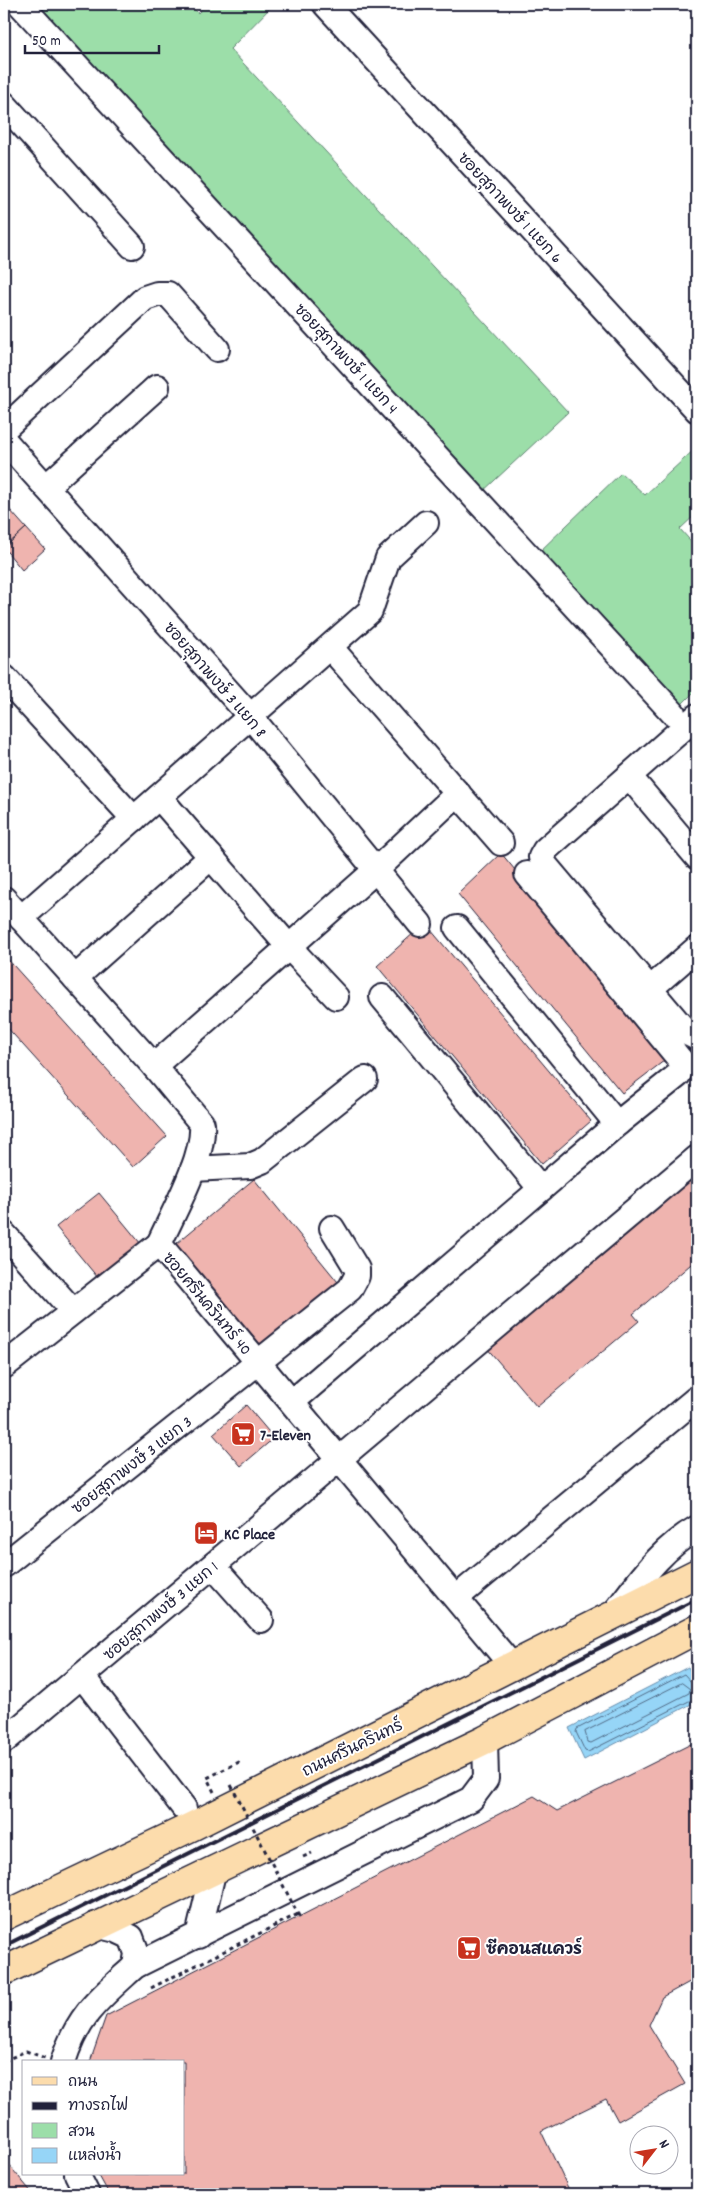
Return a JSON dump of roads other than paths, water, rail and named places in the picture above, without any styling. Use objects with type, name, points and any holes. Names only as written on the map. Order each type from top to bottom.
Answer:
[{"type":"main road","name":"ถนนศรีนครินทร์","points":[[4,1916],[193,1826],[609,1619],[697,1573]]},
{"type":"main road","points":[[4,1971],[486,1740],[697,1629]]},
{"type":"street","name":"ซอยสุภาพงษ์ 1 แยก 4","points":[[20,4],[674,713]]},
{"type":"street","name":"ซอยสุภาพงษ์ 1 แยก 6","points":[[325,4],[697,410]]},
{"type":"street","points":[[4,104],[132,246]]},
{"type":"street","points":[[4,429],[145,298],[157,294],[168,294],[217,349]]},
{"type":"street","points":[[46,487],[157,387]]},
{"type":"street","name":"ซอยสุภาพงษ์ 3 แยก 8","points":[[4,440],[251,717],[420,924]]},
{"type":"street","points":[[21,918],[370,611],[388,558],[426,523]]},
{"type":"street","points":[[330,647],[501,843]]},
{"type":"street","points":[[4,677],[134,819]]},
{"type":"street","points":[[697,716],[545,850],[541,859],[687,1033],[697,1038]]},
{"type":"street","points":[[629,776],[697,857]]},
{"type":"street","points":[[154,1066],[376,870],[458,793]]},
{"type":"street","points":[[159,797],[289,947],[336,997]]},
{"type":"street","points":[[75,978],[211,857]]},
{"type":"street","points":[[292,1402],[617,1124],[678,1075],[682,1068],[682,1062],[527,874]]},
{"type":"street","name":"ซอยศรีนครินทร์ 40","points":[[4,900],[154,1066],[202,1124],[202,1132],[193,1169],[159,1244],[513,1667]]},
{"type":"street","points":[[456,928],[617,1124]]},
{"type":"street","points":[[650,989],[697,948]]},
{"type":"street","points":[[382,997],[541,1189]]},
{"type":"street","points":[[193,1169],[250,1166],[262,1161],[365,1079]]},
{"type":"street","name":"ซอยสุภาพงษ์ 3 แยก 1","points":[[4,1741],[697,1158]]},
{"type":"street","name":"ซอยสุภาพงษ์ 3 แยก 3","points":[[4,1565],[350,1289],[357,1276],[354,1262],[332,1228]]},
{"type":"street","points":[[4,1234],[73,1311]]},
{"type":"street","points":[[4,1366],[159,1244]]},
{"type":"street","points":[[456,1598],[697,1398]]},
{"type":"street","points":[[609,1619],[660,1554],[678,1539],[697,1528]]},
{"type":"street","points":[[213,1566],[261,1620]]},
{"type":"street","points":[[82,1676],[184,1808]]},
{"type":"street","points":[[63,2060],[71,2036],[91,2007],[135,1966],[468,1801],[478,1793],[486,1780],[486,1740]]},
{"type":"street","points":[[198,1936],[214,1869]]},
{"type":"street","points":[[95,1926],[116,1930],[131,1937],[137,1953],[135,1966]]},
{"type":"street","points":[[78,2176],[87,2194]]},
{"type":"water","points":[[688,1667],[697,1683],[697,1701],[584,1760],[569,1728]]},
{"type":"railway","points":[[4,1946],[697,1599]]},
{"type":"place","name":"7-Eleven","points":[[243,1434]]},
{"type":"place","name":"KC Place","points":[[206,1533]]},
{"type":"place","name":"ซีคอนสแควร์","points":[[469,1948]]}]
